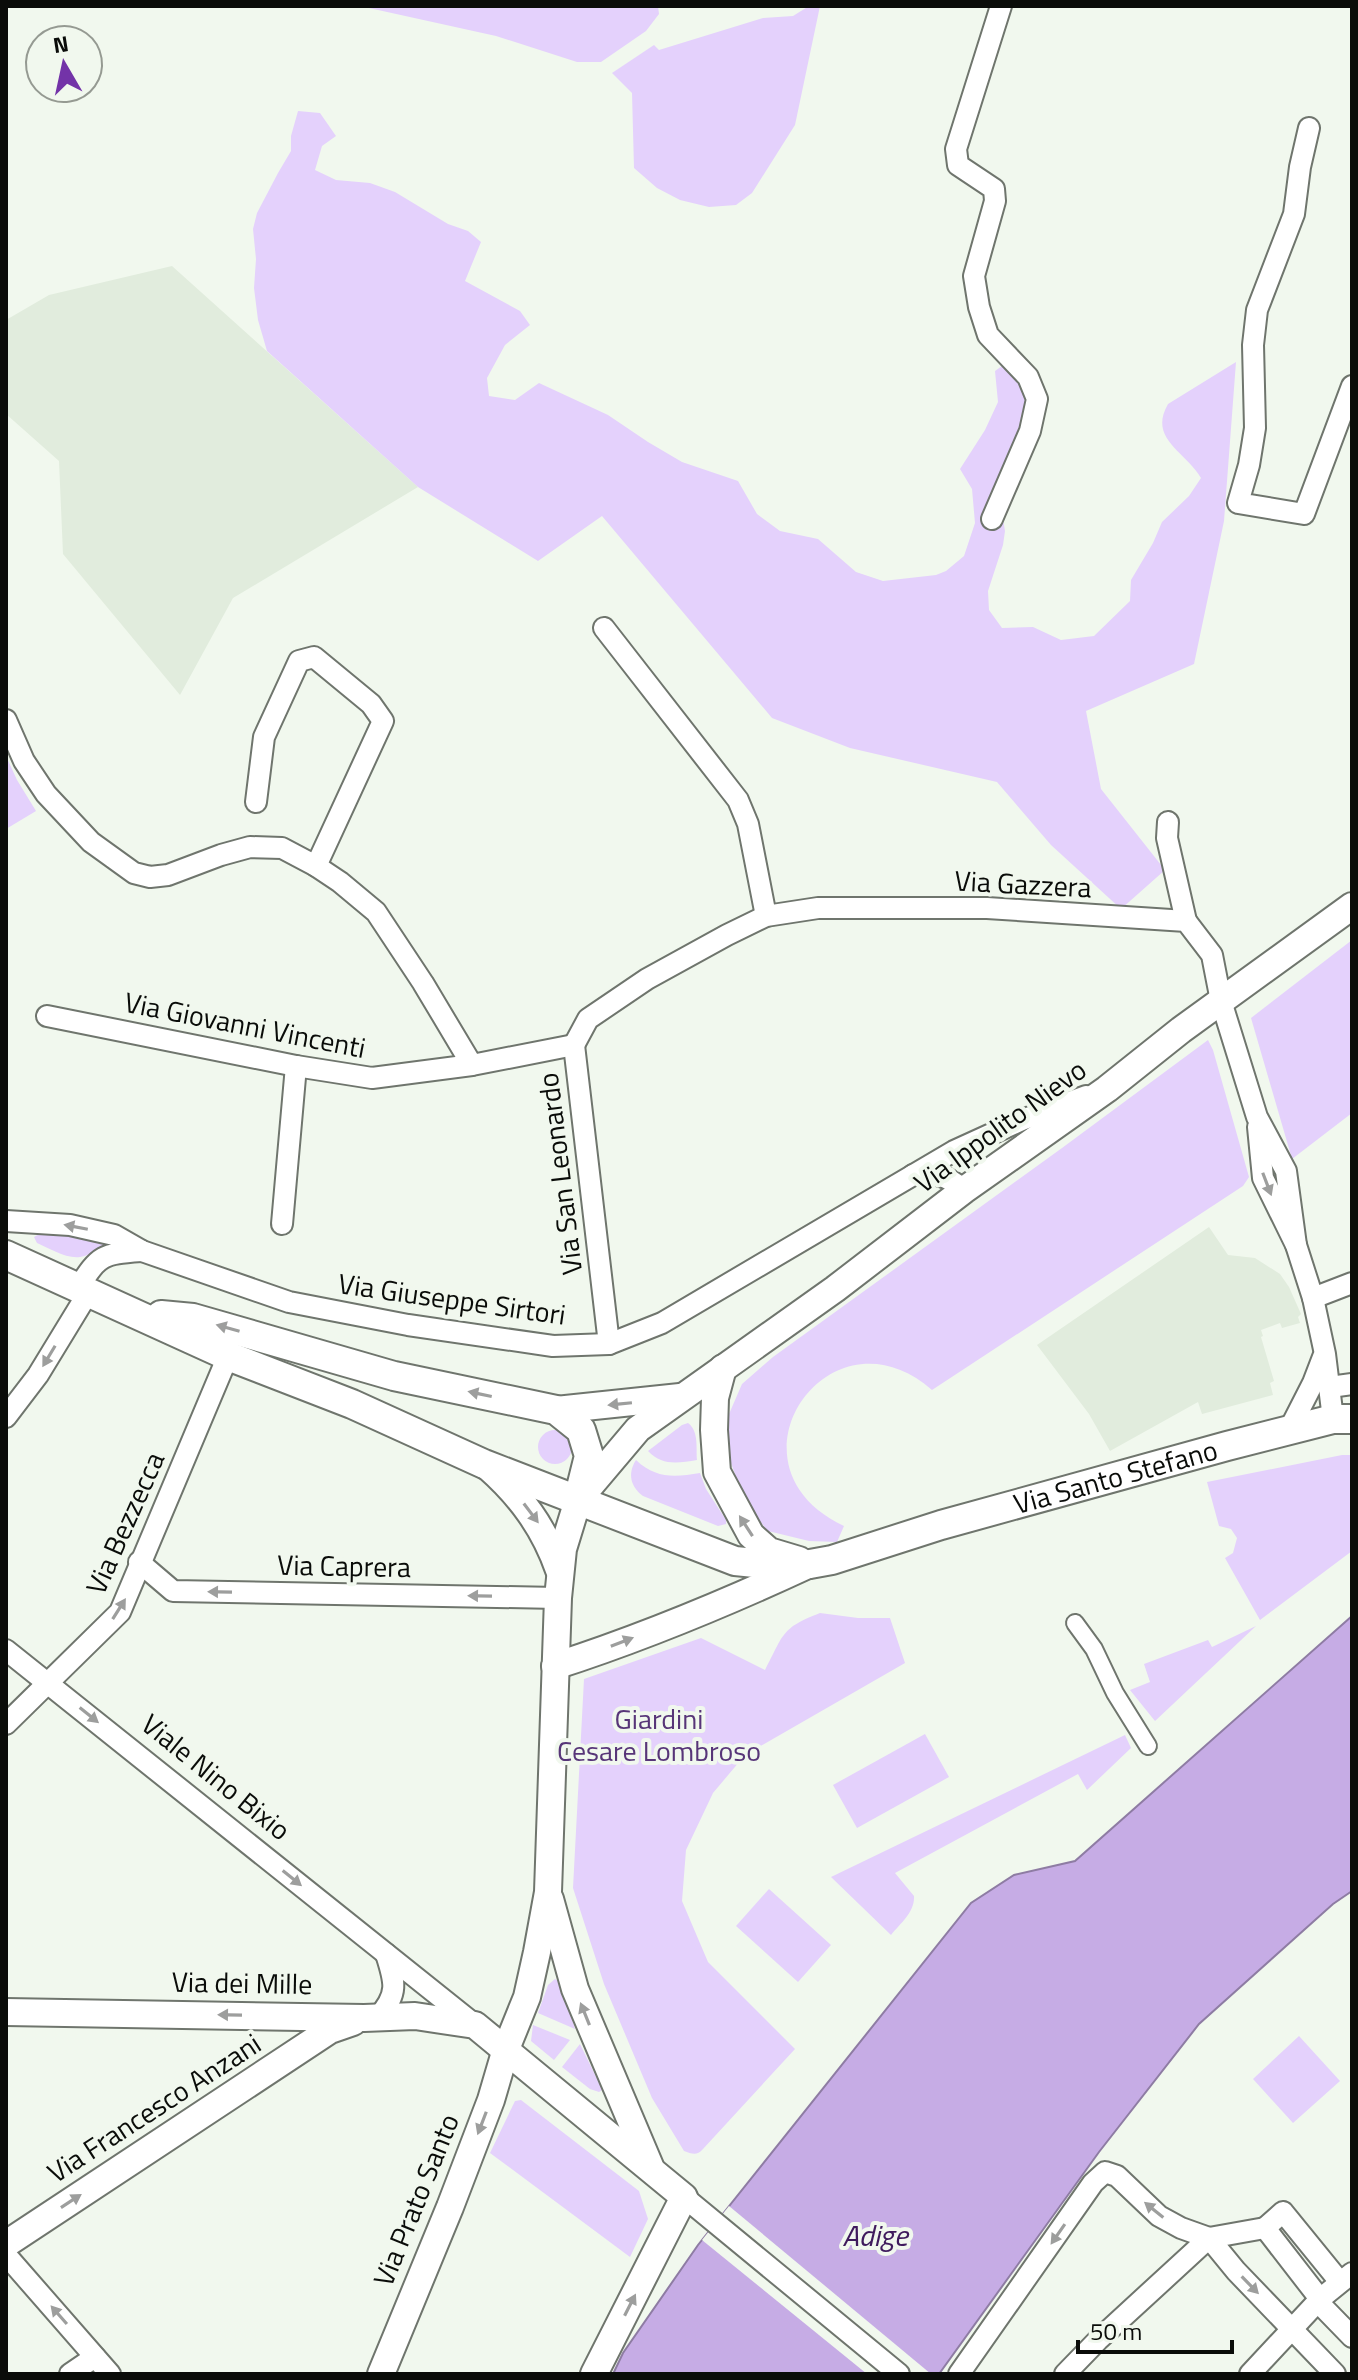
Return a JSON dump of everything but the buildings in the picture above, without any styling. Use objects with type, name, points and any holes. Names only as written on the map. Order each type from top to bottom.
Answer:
[{"type":"main road","name":"Via Santo Stefano","points":[[6,1255],[228,1356],[384,1418],[484,1464],[735,1561],[810,1564],[850,1555],[941,1525],[1289,1430],[1342,1419]]},
{"type":"main road","points":[[135,1313],[193,1318],[394,1376],[556,1410],[581,1430],[589,1456],[578,1500]]},
{"type":"main road","points":[[323,1393],[334,1391],[344,1380],[344,1369],[339,1360]]},
{"type":"main road","points":[[384,1418],[378,1396],[384,1382],[394,1376]]},
{"type":"street","points":[[992,519],[1030,431],[1037,399],[1028,377],[988,335],[974,276],[995,201],[994,189],[958,165],[956,149],[1001,6]]},
{"type":"street","points":[[1309,128],[1294,214],[1257,310],[1253,345],[1255,428],[1238,503],[1304,514],[1352,386]]},
{"type":"street","points":[[604,628],[738,800],[748,824],[766,916]]},
{"type":"street","points":[[256,802],[264,737],[299,661],[314,657],[371,704],[383,721],[316,866]]},
{"type":"street","points":[[6,720],[24,761],[46,794],[91,842],[134,873],[150,877],[168,875],[250,847],[282,848],[340,882],[376,912],[472,1065]]},
{"type":"street","points":[[1168,822],[1167,838],[1186,921],[1212,955],[1221,1001],[1257,1117],[1263,1178],[1296,1245],[1313,1298],[1330,1387],[1342,1419]]},
{"type":"street","name":"Via Ippolito Nievo","points":[[578,1500],[638,1429],[835,1289],[964,1190],[1107,1089],[1352,906]]},
{"type":"street","name":"Via Gazzera","points":[[574,1045],[588,1019],[647,979],[766,916],[818,908],[987,908],[1186,921]]},
{"type":"street","name":"Via Giovanni Vincenti","points":[[47,1016],[296,1066],[372,1078],[472,1065],[574,1045]]},
{"type":"street","name":"Via San Leonardo","points":[[574,1045],[609,1344]]},
{"type":"street","points":[[282,1224],[296,1066]]},
{"type":"street","name":"Via Giuseppe Sirtori","points":[[6,1221],[70,1225],[114,1235],[142,1251],[289,1302],[408,1325],[553,1346],[609,1344],[662,1323],[954,1151],[1022,1120],[1107,1089]]},
{"type":"street","points":[[909,1176],[938,1174],[950,1178],[964,1190]]},
{"type":"street","name":"Via Giuseppe Sirtori","points":[[6,1417],[38,1375],[94,1263],[115,1253],[142,1251]]},
{"type":"street","points":[[1313,1298],[1352,1283]]},
{"type":"street","points":[[1289,1430],[1325,1354]]},
{"type":"street","name":"Via Bezzecca","points":[[6,1724],[120,1612],[228,1356]]},
{"type":"street","points":[[723,1368],[715,1398],[717,1472],[751,1535],[769,1551],[810,1564]]},
{"type":"street","points":[[1330,1387],[1352,1384]]},
{"type":"street","points":[[556,1410],[684,1397]]},
{"type":"street","points":[[484,1464],[503,1480],[537,1521],[551,1545],[559,1585]]},
{"type":"street","points":[[578,1500],[563,1549],[559,1585],[548,1892],[575,1989],[651,2169]]},
{"type":"street","points":[[688,1617],[728,1585],[735,1561]]},
{"type":"street","name":"Via Caprera","points":[[139,1562],[173,1591],[559,1585]]},
{"type":"street","points":[[555,1666],[688,1617],[810,1564]]},
{"type":"street","points":[[1075,1623],[1094,1649],[1115,1693],[1148,1746]]},
{"type":"street","name":"Viale Nino Bixio","points":[[6,1650],[506,2049],[684,2197]]},
{"type":"street","name":"Via Prato Santo","points":[[381,2374],[455,2193],[527,1997],[548,1892]]},
{"type":"street","points":[[371,2017],[389,2005],[394,1989],[386,1954]]},
{"type":"street","name":"Via dei Mille","points":[[6,2012],[415,2016],[475,2025]]},
{"type":"street","name":"Via Francesco Anzani","points":[[284,2016],[299,2031],[297,2052]]},
{"type":"street","name":"Via Francesco Anzani","points":[[6,2244],[330,2030],[371,2017]]},
{"type":"street","points":[[577,2109],[603,2111],[614,2096],[616,2085]]},
{"type":"street","points":[[959,2374],[1093,2183],[1105,2172],[1117,2176],[1159,2216],[1209,2238],[1265,2228],[1283,2212],[1346,2277],[1319,2300],[1250,2374]]},
{"type":"street","points":[[594,2374],[684,2197],[899,2374]]},
{"type":"street","points":[[1265,2228],[1319,2300],[1352,2337]]},
{"type":"street","points":[[1209,2238],[1236,2271],[1335,2374]]},
{"type":"street","points":[[1065,2374],[1209,2238]]},
{"type":"street","points":[[6,2255],[110,2374]]},
{"type":"street","points":[[70,2374],[95,2357]]},
{"type":"shaded area","points":[[172,266],[418,487],[233,598],[180,695],[63,554],[59,461],[6,414],[6,320],[49,295]]},
{"type":"shaded area","points":[[1209,1227],[1228,1255],[1255,1258],[1280,1274],[1301,1314],[1298,1317],[1300,1323],[1282,1328],[1280,1323],[1261,1330],[1274,1381],[1270,1383],[1273,1395],[1202,1414],[1198,1402],[1110,1451],[1089,1414],[1037,1345]]},
{"type":"green space","points":[[369,6],[658,6],[659,14],[646,31],[601,62],[577,62],[496,36]]},
{"type":"green space","points":[[809,6],[820,6],[795,125],[752,193],[736,205],[709,207],[680,200],[657,188],[634,168],[632,93],[612,73],[654,45],[659,50],[763,18],[793,16]]},
{"type":"green space","points":[[298,111],[320,113],[336,136],[322,146],[315,170],[336,180],[370,183],[395,192],[448,224],[468,231],[481,242],[465,281],[520,311],[530,325],[505,345],[487,378],[489,396],[515,400],[539,383],[608,415],[682,462],[738,481],[757,514],[780,531],[818,539],[856,572],[883,581],[936,575],[964,556],[975,523],[972,489],[960,469],[985,430],[998,402],[995,371],[1013,358],[1038,372],[1022,414],[1019,434],[1008,454],[1000,500],[1005,531],[988,591],[989,610],[1002,628],[1033,627],[1061,640],[1094,636],[1130,601],[1131,580],[1162,522],[1189,496],[1201,478],[1165,436],[1163,416],[1168,404],[1236,362],[1224,521],[1194,664],[1086,711],[1101,789],[1165,870],[1121,909],[1051,845],[997,782],[850,748],[772,718],[602,516],[538,561],[418,487],[267,351],[258,320],[254,288],[256,259],[253,229],[257,213],[291,151],[291,136]]},
{"type":"green space","points":[[6,756],[36,811],[6,829]]},
{"type":"green space","points":[[1352,940],[1352,1113],[1292,1159],[1251,1018]]},
{"type":"green space","points":[[1208,1040],[1249,1177],[1243,1186],[932,1390],[894,1368],[857,1365],[825,1377],[801,1401],[788,1432],[789,1466],[807,1499],[844,1526],[837,1542],[809,1541],[768,1531],[747,1506],[729,1458],[726,1421],[742,1384],[773,1357]]},
{"type":"green space","points":[[43,1232],[70,1234],[116,1245],[85,1256],[69,1256],[37,1243],[34,1237]]},
{"type":"green space","points":[[688,1423],[695,1435],[697,1460],[665,1461],[648,1451],[682,1425]]},
{"type":"green space","points":[[555,1430],[567,1435],[572,1447],[567,1459],[555,1464],[543,1459],[538,1447],[543,1435]]},
{"type":"green space","points":[[1352,1455],[1352,1551],[1260,1620],[1225,1558],[1233,1553],[1237,1538],[1231,1529],[1219,1526],[1207,1482]]},
{"type":"green space","points":[[636,1460],[658,1474],[700,1473],[726,1524],[718,1526],[643,1496],[632,1480]]},
{"type":"green space","name":"Giardini Cesare Lombroso","points":[[820,1613],[890,1618],[905,1663],[745,1755],[713,1793],[686,1850],[682,1901],[708,1962],[795,2049],[703,2149],[692,2154],[684,2151],[652,2098],[604,1984],[573,1888],[584,1679],[701,1638],[765,1670],[780,1640],[790,1628]]},
{"type":"green space","points":[[1256,1626],[1155,1721],[1130,1690],[1150,1682],[1144,1664],[1208,1640],[1212,1647]]},
{"type":"green space","points":[[925,1734],[949,1777],[857,1828],[833,1785]]},
{"type":"green space","points":[[1125,1735],[1131,1748],[1087,1790],[1078,1774],[895,1873],[914,1896],[914,1902],[907,1917],[891,1935],[831,1877]]},
{"type":"green space","points":[[769,1889],[831,1945],[798,1982],[736,1926]]},
{"type":"green space","points":[[555,1979],[561,1983],[575,2029],[538,2013],[548,1985]]},
{"type":"green space","points":[[533,2025],[570,2040],[554,2060],[531,2041]]},
{"type":"green space","points":[[1299,2036],[1340,2081],[1293,2123],[1253,2079]]},
{"type":"green space","points":[[580,2044],[602,2090],[599,2092],[590,2089],[562,2067]]},
{"type":"green space","points":[[521,2100],[639,2191],[648,2219],[630,2257],[490,2153],[515,2101]]},
{"type":"water","name":"Adige","points":[[1352,1616],[1352,1891],[1333,1904],[1199,2024],[1099,2152],[939,2374],[613,2374],[623,2353],[698,2245],[971,1903],[1014,1875],[1075,1861]]},
{"type":"pier","points":[[729,2206],[931,2374],[867,2374],[702,2240]]}]
